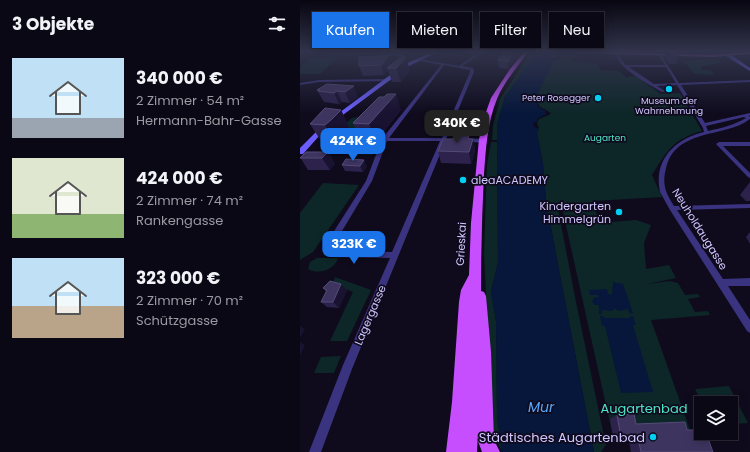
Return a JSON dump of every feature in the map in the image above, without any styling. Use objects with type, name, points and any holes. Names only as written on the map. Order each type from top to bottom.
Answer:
[{"type":"main road","points":[[300,152],[326,125],[398,72]]},
{"type":"main road","name":"Grieskai","points":[[468,452],[473,371],[474,273],[479,181],[483,141],[489,112],[494,98],[511,72]]},
{"type":"main road","points":[[474,273],[478,284],[484,352],[486,441],[491,452]]},
{"type":"main road","points":[[455,452],[460,402],[465,302],[467,290],[474,273]]},
{"type":"street","points":[[396,255],[330,254],[326,251],[368,181],[385,139],[437,72]]},
{"type":"street","name":"Lagergasse","points":[[315,452],[347,369],[472,72]]},
{"type":"street","points":[[633,72],[663,91]]},
{"type":"street","points":[[670,72],[704,125],[706,132]]},
{"type":"street","points":[[300,84],[319,81],[389,80]]},
{"type":"street","points":[[654,86],[750,81]]},
{"type":"street","points":[[704,125],[749,115]]},
{"type":"street","name":"Neuholdaugasse","points":[[749,115],[749,118],[740,124],[706,132],[690,138],[678,145],[670,153],[661,174],[662,191],[750,328]]},
{"type":"street","points":[[385,139],[483,141]]},
{"type":"street","points":[[750,144],[719,144],[750,176]]},
{"type":"street","points":[[672,208],[750,206]]},
{"type":"street","points":[[720,282],[750,282]]},
{"type":"green space","points":[[300,72],[322,72],[320,74],[300,74]]},
{"type":"green space","points":[[518,72],[522,72],[505,97],[497,125],[497,140],[492,140],[493,125],[500,99]]},
{"type":"green space","points":[[548,72],[620,72],[626,77],[635,76],[661,94],[680,93],[702,131],[692,134],[677,142],[662,159],[652,175],[662,197],[593,201],[599,223],[636,220],[651,225],[644,243],[646,269],[669,265],[676,278],[647,284],[670,281],[678,283],[685,295],[698,294],[700,297],[688,299],[695,312],[708,311],[710,315],[651,320],[698,452],[631,452],[629,441],[614,441],[561,203],[557,204],[606,446],[601,452],[594,452],[546,202],[543,164],[537,133],[539,128],[537,123],[539,119],[551,113],[539,106],[537,97],[541,85]]},
{"type":"green space","points":[[693,72],[713,72],[715,75],[694,74]]},
{"type":"green space","points":[[360,117],[363,138],[336,140],[345,124],[352,118]]},
{"type":"green space","points":[[364,140],[378,141],[372,155],[353,154]]},
{"type":"green space","points":[[491,142],[497,142],[498,262],[491,292],[496,321],[497,417],[502,452],[493,432],[484,254],[487,165]]},
{"type":"green space","points":[[323,183],[359,185],[313,252],[300,260],[300,213]]},
{"type":"green space","points":[[317,258],[338,259],[329,269],[317,272],[308,269],[310,262]]},
{"type":"green space","points":[[335,277],[371,290],[347,341],[330,341],[353,292],[333,284]]},
{"type":"green space","points":[[341,356],[334,373],[314,373],[321,357]]},
{"type":"green space","points":[[729,386],[734,396],[698,396],[695,389]]},
{"type":"green space","points":[[738,404],[748,423],[738,424]]},
{"type":"water","name":"Mur","points":[[522,72],[549,72],[549,74],[546,75],[537,97],[537,106],[545,111],[546,114],[537,119],[537,121],[533,124],[534,127],[538,128],[537,133],[543,164],[546,202],[594,452],[502,452],[497,417],[496,321],[491,292],[498,262],[497,125],[505,97]]},
{"type":"water","points":[[613,282],[623,284],[633,313],[630,314],[628,309],[618,311],[615,308],[612,311],[602,310],[602,314],[599,314],[599,305],[595,305],[592,302],[594,297],[599,298],[598,295],[590,295],[589,290],[607,289],[608,294],[612,295]]},
{"type":"water","points":[[600,316],[603,316],[604,318],[631,318],[630,316],[633,316],[636,325],[633,325],[653,392],[621,393],[605,326],[602,326]]},
{"type":"building","points":[[327,84],[354,86],[345,92],[337,91],[334,93],[317,90]]},
{"type":"building","points":[[387,94],[396,94],[369,124],[353,123],[379,97],[384,97]]},
{"type":"building","points":[[325,108],[341,110],[325,125],[310,124]]},
{"type":"building","points":[[455,134],[469,135],[468,139],[473,139],[469,152],[438,151],[443,139],[453,139]]},
{"type":"building","points":[[306,152],[328,152],[322,158],[300,158]]},
{"type":"building","points":[[346,159],[364,160],[360,166],[342,165]]},
{"type":"building","points":[[330,281],[341,284],[333,302],[321,302],[327,290],[323,288]]},
{"type":"building","name":"Städtisches Augartenbad","points":[[634,414],[636,424],[685,422],[687,430],[694,430],[694,440],[709,440],[713,452],[641,452],[638,438],[621,438],[617,415]]},
{"type":"place","name":"Museum der Wahrnehmung","points":[[669,89]]},
{"type":"place","name":"Peter Rosegger","points":[[598,98]]},
{"type":"place","name":"aleaACADEMY","points":[[463,180]]},
{"type":"place","name":"Kindergarten Himmelgrün","points":[[619,212]]},
{"type":"place","name":"Städtisches Augartenbad","points":[[653,437]]},
{"type":"park label","name":"Augarten","points":[[605,138]]},
{"type":"park label","name":"Augartenbad","points":[[644,408]]}]
